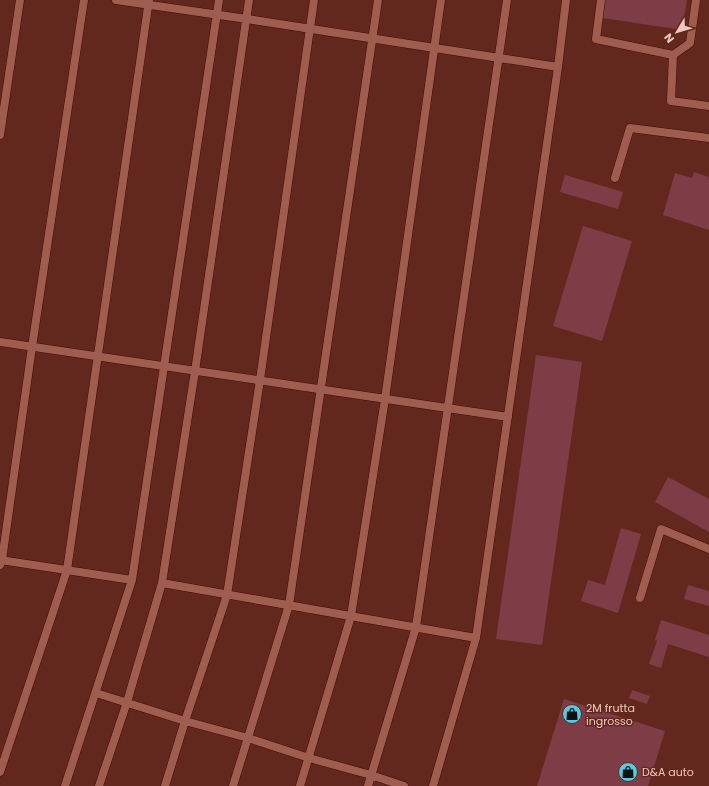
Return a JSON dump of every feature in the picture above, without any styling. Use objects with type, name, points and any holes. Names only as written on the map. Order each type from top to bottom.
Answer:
[{"type":"lane","points":[[0,135],[20,0]]},
{"type":"lane","points":[[84,0],[0,561],[132,580]]},
{"type":"lane","points":[[116,0],[148,2],[237,18],[558,67]]},
{"type":"lane","points":[[65,786],[100,694],[132,580],[168,367],[220,15],[218,0]]},
{"type":"lane","points":[[99,786],[123,700],[162,583],[191,370],[249,0]]},
{"type":"lane","points":[[165,786],[228,595],[314,0]]},
{"type":"lane","points":[[234,786],[289,605],[378,0]]},
{"type":"lane","points":[[300,786],[351,616],[385,399],[442,0]]},
{"type":"lane","points":[[368,786],[416,627],[507,0]]},
{"type":"lane","points":[[433,786],[476,638],[558,67],[566,0]]},
{"type":"lane","points":[[601,0],[596,40],[674,55],[690,43],[696,0]]},
{"type":"lane","points":[[0,772],[67,570],[148,2]]},
{"type":"lane","points":[[674,55],[671,101],[709,106]]},
{"type":"lane","points":[[614,178],[630,128],[709,138]]},
{"type":"lane","points":[[0,342],[508,417]]},
{"type":"lane","points":[[640,598],[661,529],[709,549]]},
{"type":"lane","points":[[162,583],[476,638]]},
{"type":"lane","points":[[100,694],[404,786]]},
{"type":"building","points":[[605,0],[687,0],[682,30],[603,18]]},
{"type":"building","points":[[694,172],[709,177],[709,230],[663,215],[675,173],[692,178]]},
{"type":"building","points":[[565,175],[623,192],[618,209],[560,192]]},
{"type":"building","points":[[583,226],[632,241],[602,341],[553,326]]},
{"type":"building","points":[[536,355],[582,362],[542,645],[496,639]]},
{"type":"building","points":[[668,477],[709,499],[709,532],[655,502]]},
{"type":"building","points":[[621,528],[641,534],[618,613],[581,601],[588,580],[605,585]]},
{"type":"building","points":[[688,585],[709,591],[709,606],[684,599]]},
{"type":"building","points":[[661,620],[709,635],[709,657],[668,644],[661,668],[649,664],[657,641],[655,640]]},
{"type":"building","points":[[632,690],[650,696],[647,704],[629,698]]},
{"type":"building","points":[[564,699],[665,731],[648,786],[537,786]]},
{"type":"place","name":"2M frutta ingrosso","points":[[572,714]]},
{"type":"place","name":"D&A auto","points":[[628,772]]}]
